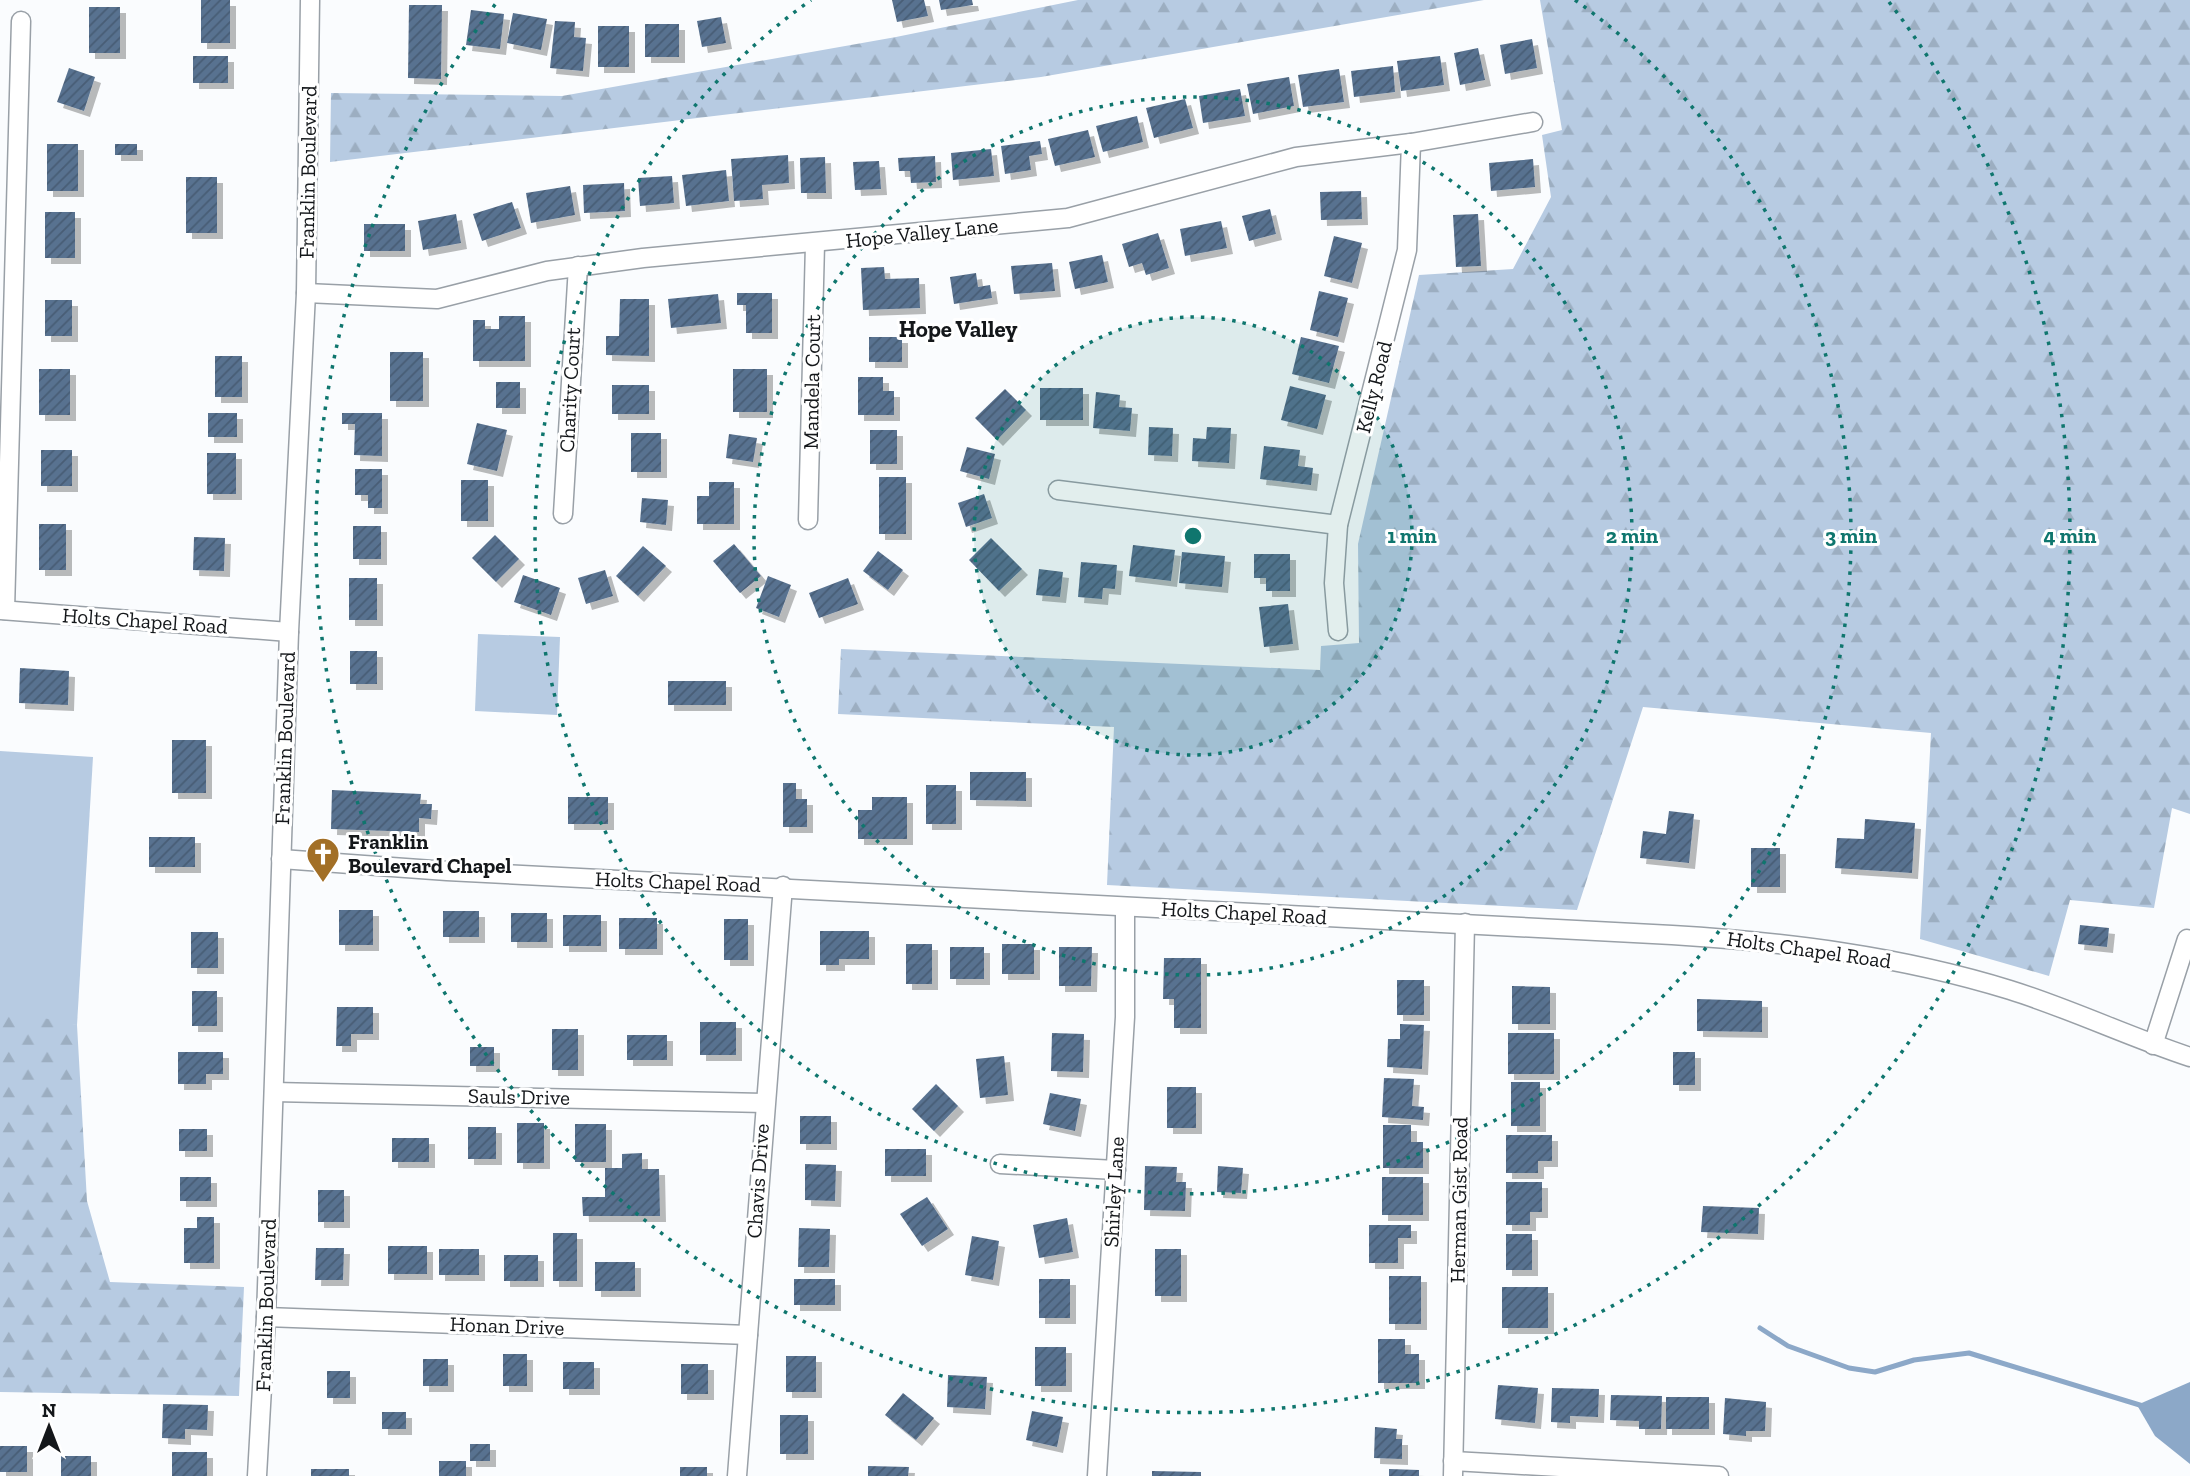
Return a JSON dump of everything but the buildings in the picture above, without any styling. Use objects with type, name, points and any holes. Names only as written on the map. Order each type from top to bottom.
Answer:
[{"type":"street","name":"Franklin Boulevard","points":[[257,1476],[266,1317],[289,632],[306,293],[310,0]]},
{"type":"street","points":[[3,610],[7,276],[21,21]]},
{"type":"street","name":"Hope Valley Lane","points":[[306,293],[437,299],[578,267],[1068,218],[1296,157],[1411,143],[1533,122]]},
{"type":"street","name":"Kelly Road","points":[[1338,631],[1334,583],[1338,525],[1407,250],[1411,143]]},
{"type":"street","name":"Mandela Court","points":[[808,520],[815,244]]},
{"type":"street","name":"Charity Court","points":[[563,514],[578,267]]},
{"type":"street","points":[[1058,490],[1338,525]]},
{"type":"street","name":"Holts Chapel Road","points":[[3,610],[289,632]]},
{"type":"street","name":"Holts Chapel Road","points":[[281,859],[508,874],[783,886],[1125,908],[1708,937],[1836,950],[1924,967],[2010,990],[2100,1021],[2153,1045],[2190,1057]]},
{"type":"street","name":"Chavis Drive","points":[[737,1476],[783,886]]},
{"type":"street","name":"Shirley Lane","points":[[1097,1476],[1125,1017],[1125,908]]},
{"type":"street","name":"Herman Gist Road","points":[[1453,1469],[1465,923]]},
{"type":"street","points":[[2153,1045],[2187,939]]},
{"type":"street","name":"Sauls Drive","points":[[274,1092],[764,1103]]},
{"type":"street","points":[[1000,1164],[1116,1170]]},
{"type":"street","name":"Honan Drive","points":[[266,1317],[747,1335]]},
{"type":"street","points":[[1453,1469],[1719,1476]]},
{"type":"green space","points":[[1078,0],[1484,0],[1041,77],[330,162],[331,93],[562,96],[896,37]]},
{"type":"green space","points":[[1540,0],[2190,0],[2190,814],[2172,808],[2154,908],[2070,900],[2049,976],[1920,939],[1931,733],[1643,707],[1577,910],[1107,885],[1114,727],[838,714],[841,649],[1320,670],[1321,646],[1359,643],[1358,544],[1419,275],[1513,269],[1551,197],[1542,135],[1562,130]]},
{"type":"green space","points":[[478,634],[560,637],[557,715],[475,711]]},
{"type":"green space","points":[[0,751],[93,757],[77,1025],[0,1020]]},
{"type":"green space","points":[[0,1009],[77,1025],[87,1201],[110,1282],[244,1287],[239,1396],[0,1392]]},
{"type":"shaded area","points":[[2190,1382],[2190,1464],[2155,1436],[2137,1405]]},
{"type":"waterway","points":[[1760,1328],[1788,1346],[1849,1368],[1875,1372],[1914,1360],[1969,1353],[2143,1406]]},
{"type":"place","name":"Franklin Boulevard Chapel","points":[[323,884]]},
{"type":"district","name":"Hope Valley","points":[[958,329]]}]
